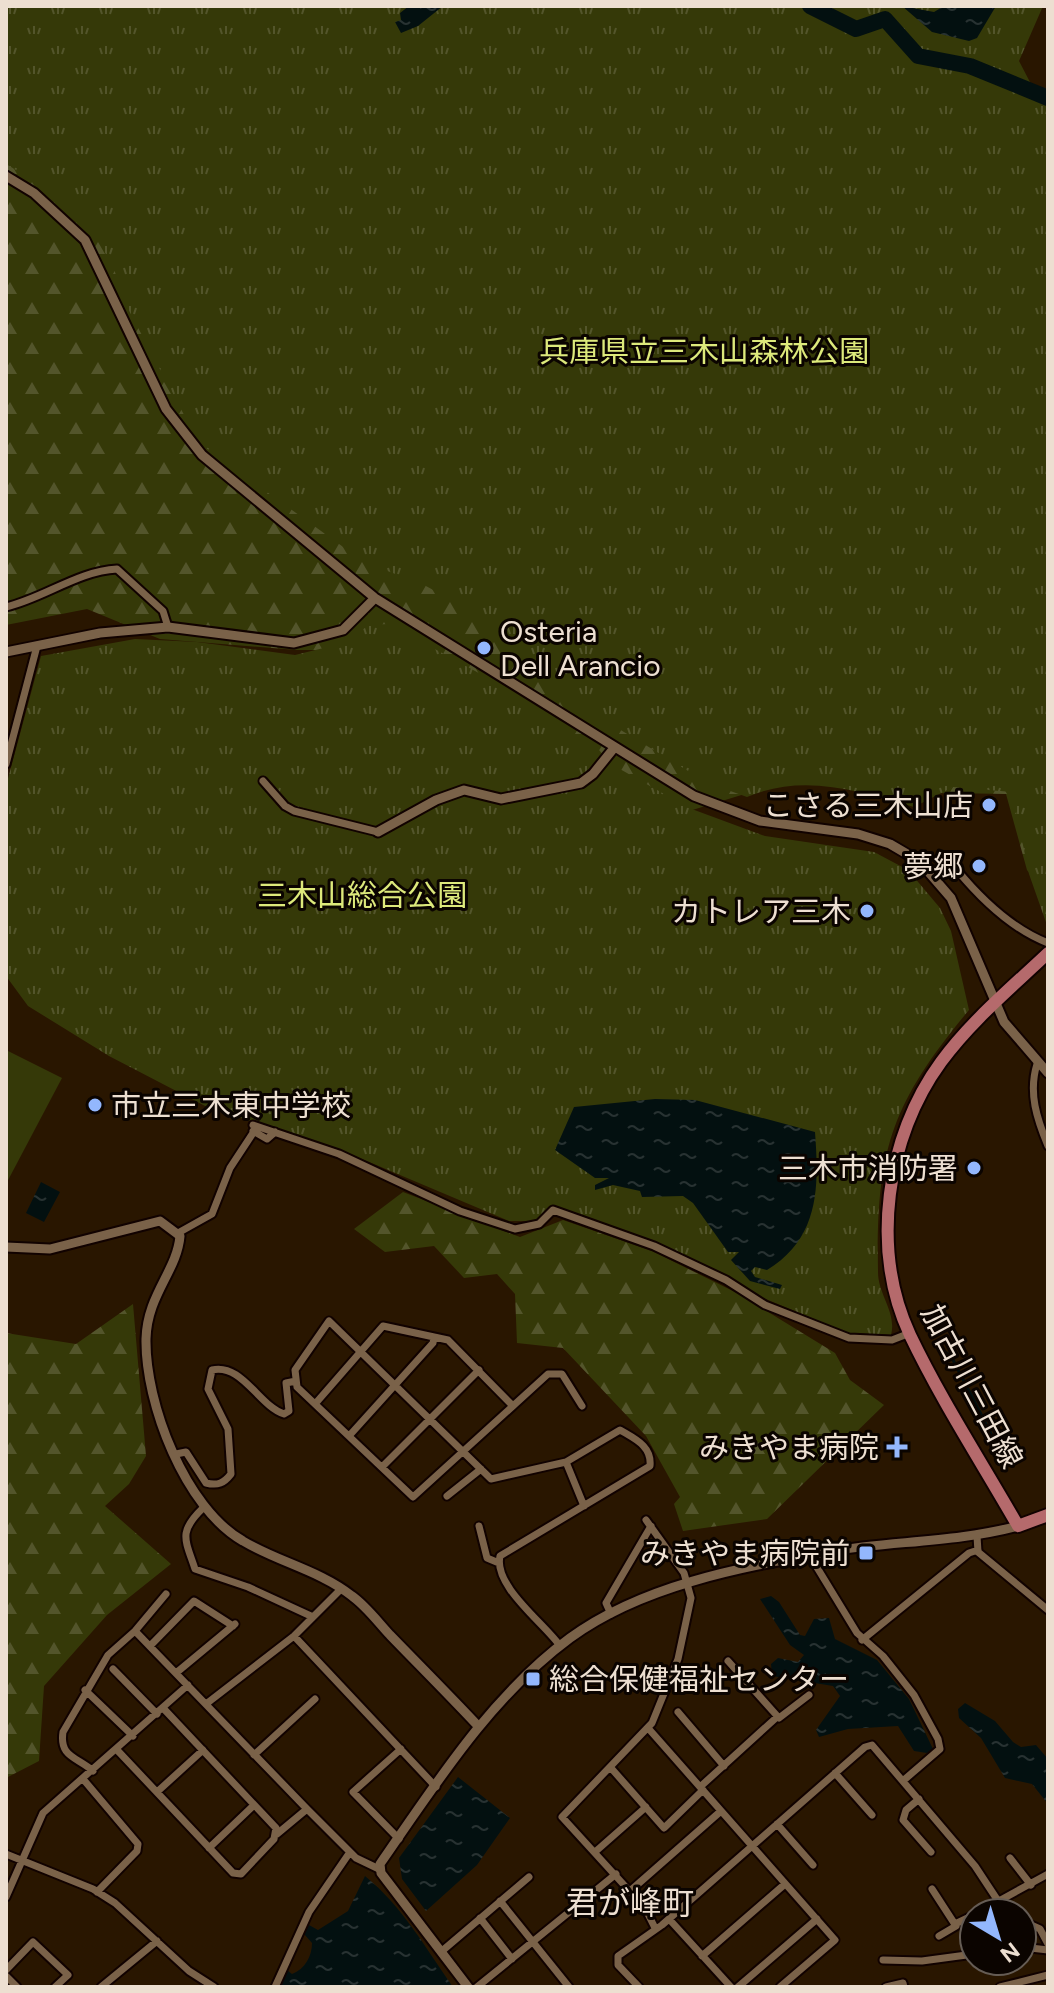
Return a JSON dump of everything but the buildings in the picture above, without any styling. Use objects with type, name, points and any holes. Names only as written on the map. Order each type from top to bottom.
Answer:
[{"type":"main road","name":"加古川三田線","points":[[1018,1526],[910,1333],[894,1284],[887,1225],[893,1174],[906,1128],[927,1084],[964,1033],[1048,953]]},
{"type":"main road","points":[[1018,1526],[1048,1515]]},
{"type":"street","points":[[6,176],[34,193],[85,240],[166,409],[202,455],[375,598],[694,796],[760,821],[858,834],[890,844],[919,861],[951,898],[994,1004],[1037,1064],[1048,1073]]},
{"type":"street","points":[[6,607],[50,593],[90,574],[117,569],[163,611],[168,627]]},
{"type":"street","points":[[6,652],[100,633],[168,627],[294,643],[343,630],[375,598]]},
{"type":"street","points":[[6,764],[37,646]]},
{"type":"street","points":[[263,781],[294,811],[378,832],[436,800],[464,790],[501,799],[581,783],[593,774],[614,748]]},
{"type":"street","points":[[935,878],[948,870],[957,870],[975,892],[1025,933],[1044,941]]},
{"type":"street","points":[[1037,1064],[1031,1083],[1038,1122],[1048,1146]]},
{"type":"street","points":[[178,1233],[212,1214],[230,1168],[253,1133],[253,1125],[339,1154],[460,1211],[515,1229],[539,1224],[553,1210],[654,1246],[726,1280],[765,1305],[849,1338],[892,1340],[910,1333]]},
{"type":"street","points":[[6,1247],[50,1249],[160,1221],[178,1233]]},
{"type":"street","points":[[178,1233],[179,1248],[159,1285],[146,1335],[147,1366],[187,1482],[203,1508],[244,1542],[314,1573],[352,1596],[479,1727]]},
{"type":"street","points":[[560,1646],[516,1596],[499,1563],[500,1556],[650,1466],[651,1456],[644,1445],[620,1430],[566,1462],[491,1479],[463,1452],[430,1419],[329,1321],[295,1370],[296,1381],[315,1404],[413,1497],[463,1452],[548,1374],[557,1371],[582,1406]]},
{"type":"street","points":[[315,1404],[383,1326],[448,1340],[513,1406]]},
{"type":"street","points":[[349,1436],[433,1343],[434,1337]]},
{"type":"street","points":[[176,1454],[186,1452],[191,1456],[206,1483],[214,1485],[224,1482],[231,1474],[228,1429],[208,1389],[212,1370],[223,1369],[252,1387],[284,1414],[289,1411],[286,1383],[296,1381]]},
{"type":"street","points":[[382,1467],[479,1370]]},
{"type":"street","points":[[566,1462],[584,1506]]},
{"type":"street","points":[[447,1496],[481,1469]]},
{"type":"street","points":[[203,1508],[188,1524],[184,1535],[195,1569],[248,1587],[313,1617]]},
{"type":"street","points":[[611,1614],[606,1603],[648,1523],[684,1573],[691,1598],[678,1659],[657,1716],[562,1817],[616,1874],[655,1928]]},
{"type":"street","points":[[479,1526],[487,1558],[499,1563]]},
{"type":"street","points":[[379,1869],[479,1727],[527,1673],[560,1646],[611,1614],[687,1584],[810,1556],[929,1538],[977,1536],[1018,1526]]},
{"type":"street","points":[[977,1536],[978,1550],[1048,1610]]},
{"type":"street","points":[[862,1640],[969,1553],[978,1550]]},
{"type":"street","points":[[810,1556],[862,1640],[883,1656],[914,1695],[941,1745],[904,1780]]},
{"type":"street","points":[[206,1704],[294,1636],[341,1589]]},
{"type":"street","points":[[93,1771],[65,1754],[61,1745],[63,1732],[108,1655],[135,1631],[166,1594]]},
{"type":"street","points":[[150,1646],[194,1601],[234,1625],[176,1673]]},
{"type":"street","points":[[135,1631],[350,1852],[379,1869],[468,1987]]},
{"type":"street","points":[[294,1636],[436,1787]]},
{"type":"street","points":[[728,1661],[777,1717]]},
{"type":"street","points":[[113,1669],[203,1750],[277,1834]]},
{"type":"street","points":[[6,1897],[24,1861],[40,1817],[118,1751],[188,1685]]},
{"type":"street","points":[[85,1690],[133,1736]]},
{"type":"street","points":[[611,1768],[664,1828],[777,1717],[784,1717],[809,1695]]},
{"type":"street","points":[[254,1755],[315,1699]]},
{"type":"street","points":[[678,1712],[724,1766]]},
{"type":"street","points":[[648,1728],[835,1940],[780,1987]]},
{"type":"street","points":[[639,1987],[618,1965],[618,1956],[669,1919],[835,1773],[872,1745],[975,1866],[995,1897]]},
{"type":"street","points":[[399,1839],[377,1820],[353,1792],[401,1749]]},
{"type":"street","points":[[157,1792],[203,1750]]},
{"type":"street","points":[[118,1751],[233,1873],[241,1874],[277,1834],[307,1809]]},
{"type":"street","points":[[835,1773],[872,1815]]},
{"type":"street","points":[[83,1779],[138,1844],[137,1851],[97,1892]]},
{"type":"street","points":[[919,1799],[906,1810],[903,1820],[931,1852]]},
{"type":"street","points":[[209,1848],[254,1805]]},
{"type":"street","points":[[595,1852],[646,1807]]},
{"type":"street","points":[[630,1891],[721,1811]]},
{"type":"street","points":[[777,1824],[813,1865]]},
{"type":"street","points":[[275,1987],[309,1912],[350,1852]]},
{"type":"street","points":[[6,1854],[97,1892],[189,1971],[214,1987]]},
{"type":"street","points":[[1010,1858],[1031,1885]]},
{"type":"street","points":[[477,1987],[616,1874]]},
{"type":"street","points":[[1010,1897],[1048,1874]]},
{"type":"street","points":[[442,1951],[529,1877]]},
{"type":"street","points":[[702,1956],[785,1884]]},
{"type":"street","points":[[932,1889],[955,1924]]},
{"type":"street","points":[[500,1901],[569,1987]]},
{"type":"street","points":[[480,1918],[512,1959]]},
{"type":"street","points":[[669,1919],[731,1987]]},
{"type":"street","points":[[738,1987],[817,1919]]},
{"type":"street","points":[[939,1936],[958,1923]]},
{"type":"street","points":[[101,1987],[157,1941]]},
{"type":"street","points":[[17,1987],[6,1973],[33,1942],[68,1975],[55,1987]]},
{"type":"street","points":[[883,1960],[922,1961],[958,1956]]},
{"type":"street","points":[[1000,1987],[1048,1975]]},
{"type":"street","points":[[718,1987],[723,1978]]},
{"type":"street","points":[[886,1987],[903,1983],[904,1987]]},
{"type":"green space","name":"兵庫県立三木山森林公園","points":[[6,6],[983,91],[1048,898],[1027,870],[1006,794],[908,792],[818,783],[777,783],[676,815],[339,650],[297,650],[160,639],[87,609],[6,625]]},
{"type":"green space","name":"兵庫県立三木山森林公園","points":[[6,6],[1043,6],[1019,61],[1032,86],[1048,94],[1048,928],[1029,874],[1012,792],[953,787],[914,807],[830,787],[789,786],[747,797],[708,783],[535,678],[491,621],[424,585],[364,562],[206,448],[192,430],[125,303],[114,269],[95,234],[63,198],[6,164]]},
{"type":"green space","name":"三木山総合公園","points":[[389,624],[497,683],[532,712],[599,750],[611,764],[689,808],[765,836],[874,852],[908,870],[940,908],[951,931],[969,1010],[922,1073],[905,1102],[885,1160],[880,1193],[878,1272],[892,1319],[891,1335],[848,1333],[756,1295],[721,1272],[653,1241],[553,1206],[535,1221],[509,1221],[336,1148],[209,1108],[109,1056],[28,1006],[6,976],[6,786],[41,656],[135,639],[197,642],[295,655],[344,643],[369,625]]},
{"type":"green space","points":[[6,1050],[62,1078],[6,1184]]},
{"type":"green space","points":[[403,1192],[520,1237],[563,1220],[652,1251],[737,1293],[835,1353],[850,1380],[884,1405],[767,1519],[683,1531],[674,1504],[680,1497],[646,1436],[563,1348],[517,1343],[515,1294],[497,1274],[464,1278],[434,1246],[385,1252],[354,1229]]},
{"type":"green space","points":[[133,1304],[146,1456],[129,1484],[105,1506],[171,1564],[107,1615],[44,1686],[39,1761],[6,1778],[6,1333],[76,1344]]},
{"type":"water","points":[[409,6],[443,6],[418,26],[401,33],[395,22],[401,20],[400,13]]},
{"type":"water","points":[[902,6],[934,12],[944,6],[996,6],[977,38],[969,41],[932,32]]},
{"type":"water","points":[[655,1099],[695,1100],[815,1132],[816,1191],[807,1227],[784,1257],[767,1270],[755,1267],[751,1271],[755,1277],[782,1285],[780,1289],[750,1281],[731,1260],[739,1252],[728,1252],[693,1203],[683,1196],[642,1197],[640,1191],[613,1185],[595,1190],[595,1185],[609,1178],[595,1178],[555,1150],[574,1107]]},
{"type":"water","points":[[41,1182],[60,1192],[44,1222],[26,1213]]},
{"type":"water","points":[[771,1596],[779,1602],[800,1635],[805,1636],[814,1619],[829,1618],[835,1639],[877,1660],[909,1699],[933,1749],[927,1753],[914,1751],[898,1726],[848,1729],[819,1737],[816,1730],[840,1696],[833,1686],[772,1676],[771,1664],[778,1658],[798,1662],[804,1655],[790,1645],[760,1599]]},
{"type":"water","points":[[965,1703],[995,1721],[1013,1742],[1021,1747],[1036,1745],[1048,1759],[1048,1804],[1032,1784],[1005,1778],[981,1738],[959,1718],[958,1709]]},
{"type":"water","points":[[458,1777],[510,1818],[477,1865],[426,1911],[402,1879],[399,1858]]},
{"type":"water","points":[[365,1876],[402,1915],[453,1987],[281,1987],[287,1970],[292,1974],[297,1972],[311,1953],[312,1943],[304,1934],[309,1925],[318,1930],[348,1911]]},
{"type":"waterway","points":[[810,6],[856,29],[885,19],[918,56],[970,66],[1048,98]]},
{"type":"waterway","points":[[942,1350],[951,1356],[1004,1459]]},
{"type":"place","name":"Osteria Dell Arancio","points":[[484,648]]},
{"type":"place","name":"こさる三木山店","points":[[989,805]]},
{"type":"place","name":"夢郷","points":[[979,866]]},
{"type":"place","name":"カトレア三木","points":[[867,911]]},
{"type":"place","name":"市立三木東中学校","points":[[95,1105]]},
{"type":"place","name":"三木市消防署","points":[[974,1168]]},
{"type":"place","name":"みきやま病院","points":[[897,1447]]},
{"type":"place","name":"みきやま病院前","points":[[866,1553]]},
{"type":"place","name":"総合保健福祉センター","points":[[533,1679]]},
{"type":"district","name":"君が峰町","points":[[630,1903]]}]
